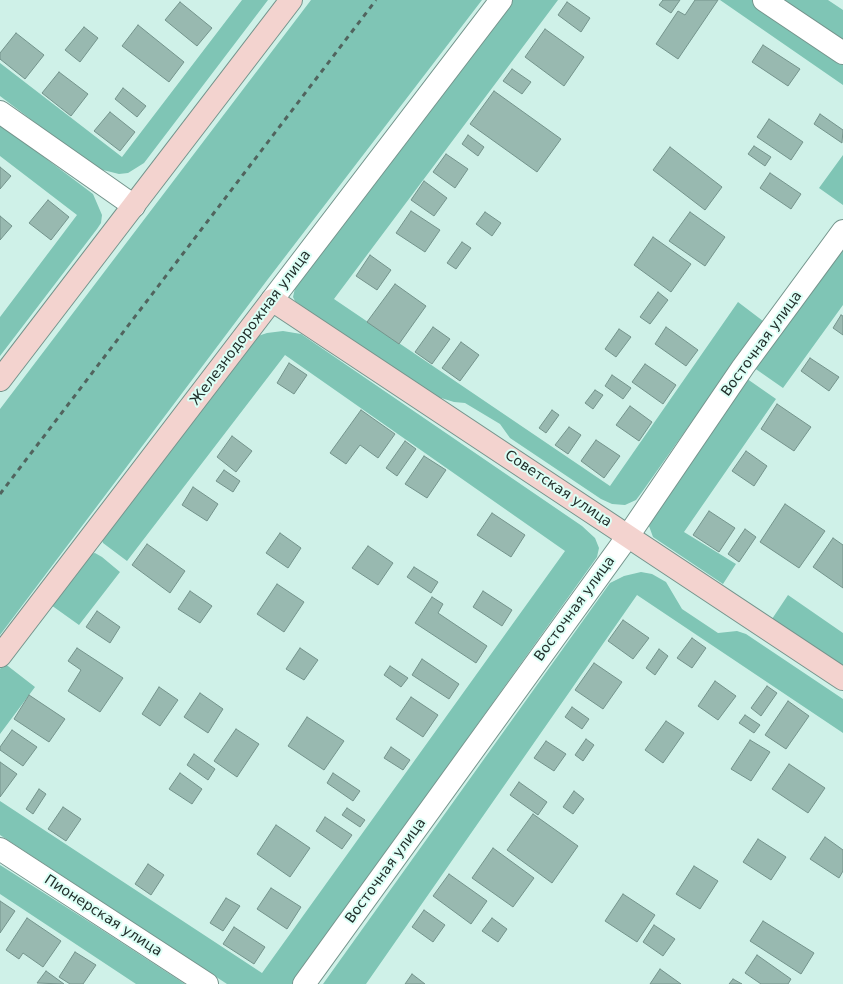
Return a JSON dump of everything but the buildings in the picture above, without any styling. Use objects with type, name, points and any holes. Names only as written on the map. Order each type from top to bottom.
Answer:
[{"type":"street","points":[[0,380],[291,0]]},
{"type":"street","name":"Железнодорожная улица","points":[[0,656],[501,0]]},
{"type":"street","points":[[764,0],[843,53]]},
{"type":"street","points":[[0,112],[134,206]]},
{"type":"street","name":"Восточная улица","points":[[304,984],[628,536],[743,368],[843,231]]},
{"type":"street","name":"Советская улица","points":[[272,300],[843,679]]},
{"type":"street","name":"Пионерская улица","points":[[0,849],[207,984]]},
{"type":"green space","points":[[242,0],[268,0],[144,163],[128,173],[119,174],[95,168],[0,96],[0,63],[122,157]]},
{"type":"green space","points":[[311,0],[482,0],[268,279],[0,635],[0,409]]},
{"type":"green space","points":[[510,0],[558,0],[334,299],[610,486],[738,302],[763,321],[636,500],[625,505],[612,504],[601,499],[510,438],[500,424],[465,403],[454,402],[438,397],[319,319],[295,301],[293,297],[296,284]]},
{"type":"green space","points":[[720,0],[754,0],[843,60],[843,85]]},
{"type":"green space","points":[[781,0],[828,0],[843,10],[843,41]]},
{"type":"green space","points":[[0,124],[93,194],[102,215],[101,223],[97,229],[0,356],[0,317],[77,215],[0,156]]},
{"type":"green space","points":[[843,155],[843,205],[819,188]]},
{"type":"green space","points":[[843,243],[843,305],[783,388],[750,365]]},
{"type":"green space","points":[[283,331],[301,334],[582,526],[595,538],[599,548],[597,557],[292,984],[227,984],[0,835],[0,801],[262,973],[565,551],[285,355],[127,561],[103,543],[102,540],[255,337],[267,333]]},
{"type":"green space","points":[[743,376],[776,399],[684,532],[736,564],[723,584],[653,537],[649,526],[652,516]]},
{"type":"green space","points":[[95,553],[120,572],[79,625],[51,605],[90,554]]},
{"type":"green space","points":[[641,572],[652,574],[666,582],[682,609],[718,633],[737,631],[746,634],[843,699],[843,733],[637,595],[366,984],[323,984],[610,583],[624,576]]},
{"type":"green space","points":[[788,595],[843,633],[843,667],[772,619]]},
{"type":"green space","points":[[4,663],[35,687],[0,734],[0,669]]},
{"type":"green space","points":[[0,865],[185,984],[136,984],[0,894]]},
{"type":"railway","points":[[0,494],[376,0]]}]
